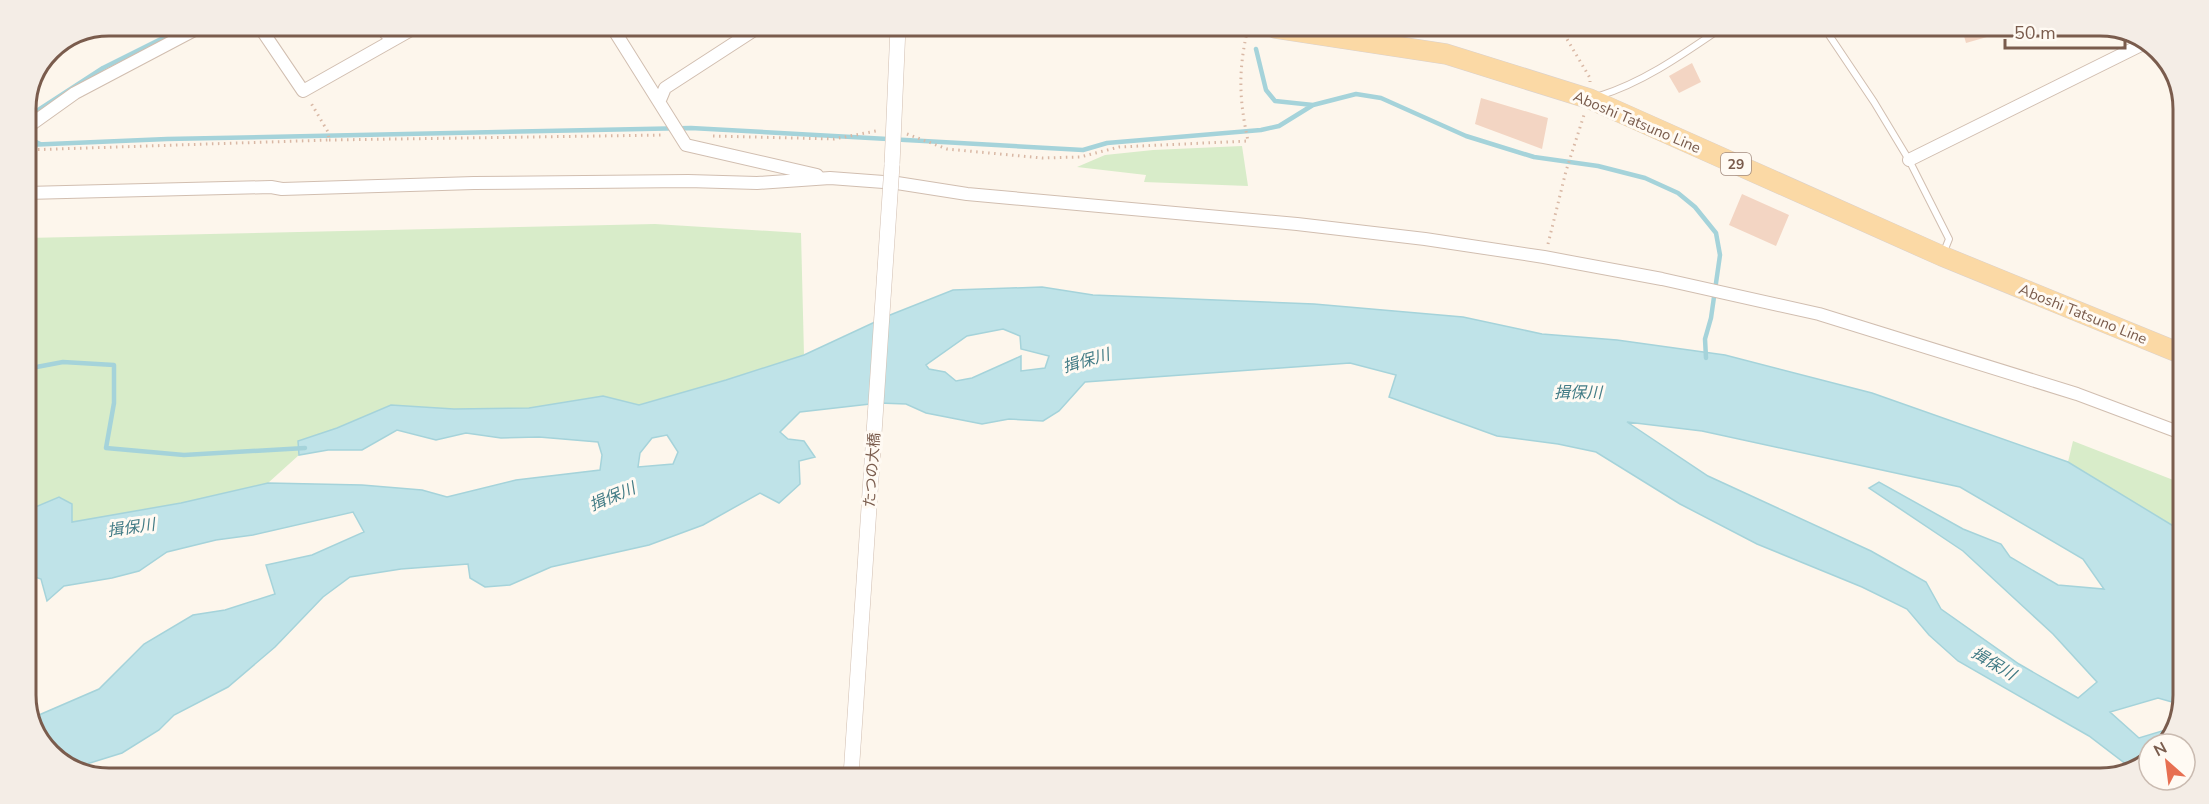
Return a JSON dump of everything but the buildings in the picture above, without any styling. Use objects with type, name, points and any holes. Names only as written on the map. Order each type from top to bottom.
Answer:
[{"type":"main road","name":"Aboshi Tatsuno Line","points":[[1328,36],[1446,54],[1590,99],[1942,256],[2173,350]]},
{"type":"street","points":[[36,121],[75,93],[175,36]]},
{"type":"street","points":[[265,36],[303,91],[399,36]]},
{"type":"street","points":[[389,36],[392,40]]},
{"type":"street","points":[[618,36],[686,145],[830,178]]},
{"type":"street","points":[[660,100],[665,88],[745,36]]},
{"type":"street","name":"たつの大橋","points":[[852,768],[892,165],[898,36]]},
{"type":"street","points":[[1909,160],[2137,47]]},
{"type":"street","points":[[36,193],[474,183],[688,181],[757,183],[830,178],[897,183],[967,194],[1297,224],[1425,239],[1544,257],[1662,279],[1819,314],[2077,394],[2173,430]]},
{"type":"lane","points":[[1590,99],[1622,89],[1710,36]]},
{"type":"lane","points":[[1830,36],[1909,160],[1949,239],[1942,256]]},
{"type":"path","points":[[908,134],[947,149],[1042,158],[1080,157],[1119,147],[1248,141],[1240,105],[1242,55],[1246,36]]},
{"type":"path","points":[[1544,257],[1566,171],[1590,99],[1590,78],[1564,36]]},
{"type":"path","points":[[303,91],[328,132],[329,140]]},
{"type":"path","points":[[36,149],[329,140],[680,135],[834,139],[876,131]]},
{"type":"green space","points":[[1242,146],[1248,186],[1144,182],[1146,175],[1077,167],[1105,155],[1153,150]]},
{"type":"green space","points":[[655,224],[801,233],[804,355],[639,405],[603,396],[530,408],[454,409],[391,405],[337,428],[298,441],[299,455],[268,483],[181,503],[72,522],[59,497],[36,507],[36,238]]},
{"type":"green space","points":[[2073,441],[2173,480],[2173,526],[2068,462]]},
{"type":"water","name":"揖保川","points":[[1042,287],[1093,295],[1314,304],[1463,317],[1542,334],[1617,340],[1725,355],[1872,393],[2068,462],[2173,526],[2172,702],[2158,698],[2110,712],[2137,736],[2137,757],[2125,763],[2089,736],[1958,661],[1929,635],[1907,609],[1862,587],[1757,544],[1680,504],[1596,452],[1558,444],[1497,436],[1389,397],[1396,375],[1350,363],[1085,382],[1059,411],[1043,421],[1009,419],[982,424],[926,413],[906,404],[879,403],[800,412],[780,432],[788,439],[804,441],[815,457],[799,461],[800,484],[779,503],[760,493],[703,525],[649,545],[551,567],[510,585],[485,587],[470,578],[468,564],[401,569],[350,577],[323,597],[275,647],[228,687],[174,715],[159,730],[122,753],[86,764],[57,747],[42,723],[39,715],[99,689],[144,644],[193,615],[225,610],[275,594],[266,565],[312,555],[364,532],[353,512],[253,535],[216,540],[167,552],[139,571],[64,586],[47,601],[41,579],[36,577],[36,507],[59,497],[72,504],[72,522],[181,503],[268,483],[362,485],[422,490],[447,497],[516,480],[600,470],[602,455],[598,442],[539,437],[501,438],[466,433],[436,440],[397,430],[362,450],[328,450],[299,455],[298,441],[337,428],[391,405],[454,409],[529,408],[603,396],[639,405],[804,355],[890,315],[953,290]],"holes":[[[1003,329],[1020,336],[1021,349],[1049,356],[1045,368],[1021,371],[1021,356],[972,378],[956,381],[945,372],[929,369],[926,365],[967,336]],[[1627,422],[1702,431],[1960,487],[2083,559],[2104,589],[2058,585],[2010,557],[2001,544],[1963,529],[1879,482],[1869,488],[1963,551],[2053,634],[2097,682],[2078,698],[2019,664],[1941,609],[1926,582],[1871,551],[1708,476]],[[667,435],[678,452],[673,464],[638,467],[640,453],[652,438]]]},
{"type":"waterway","points":[[36,112],[103,68],[167,36]]},
{"type":"waterway","points":[[1256,49],[1266,90],[1275,101],[1313,105],[1356,94],[1381,98],[1466,136],[1534,157],[1598,166],[1645,178],[1678,193],[1695,207],[1716,233],[1720,255],[1711,318],[1705,339],[1706,358]]},
{"type":"waterway","points":[[36,145],[167,139],[691,128],[1083,150],[1107,143],[1261,130],[1279,126],[1313,105]]},
{"type":"waterway","points":[[36,142],[40,144]]},
{"type":"waterway","points":[[36,367],[63,362],[114,365],[114,403],[106,448],[184,455],[305,448]]}]
